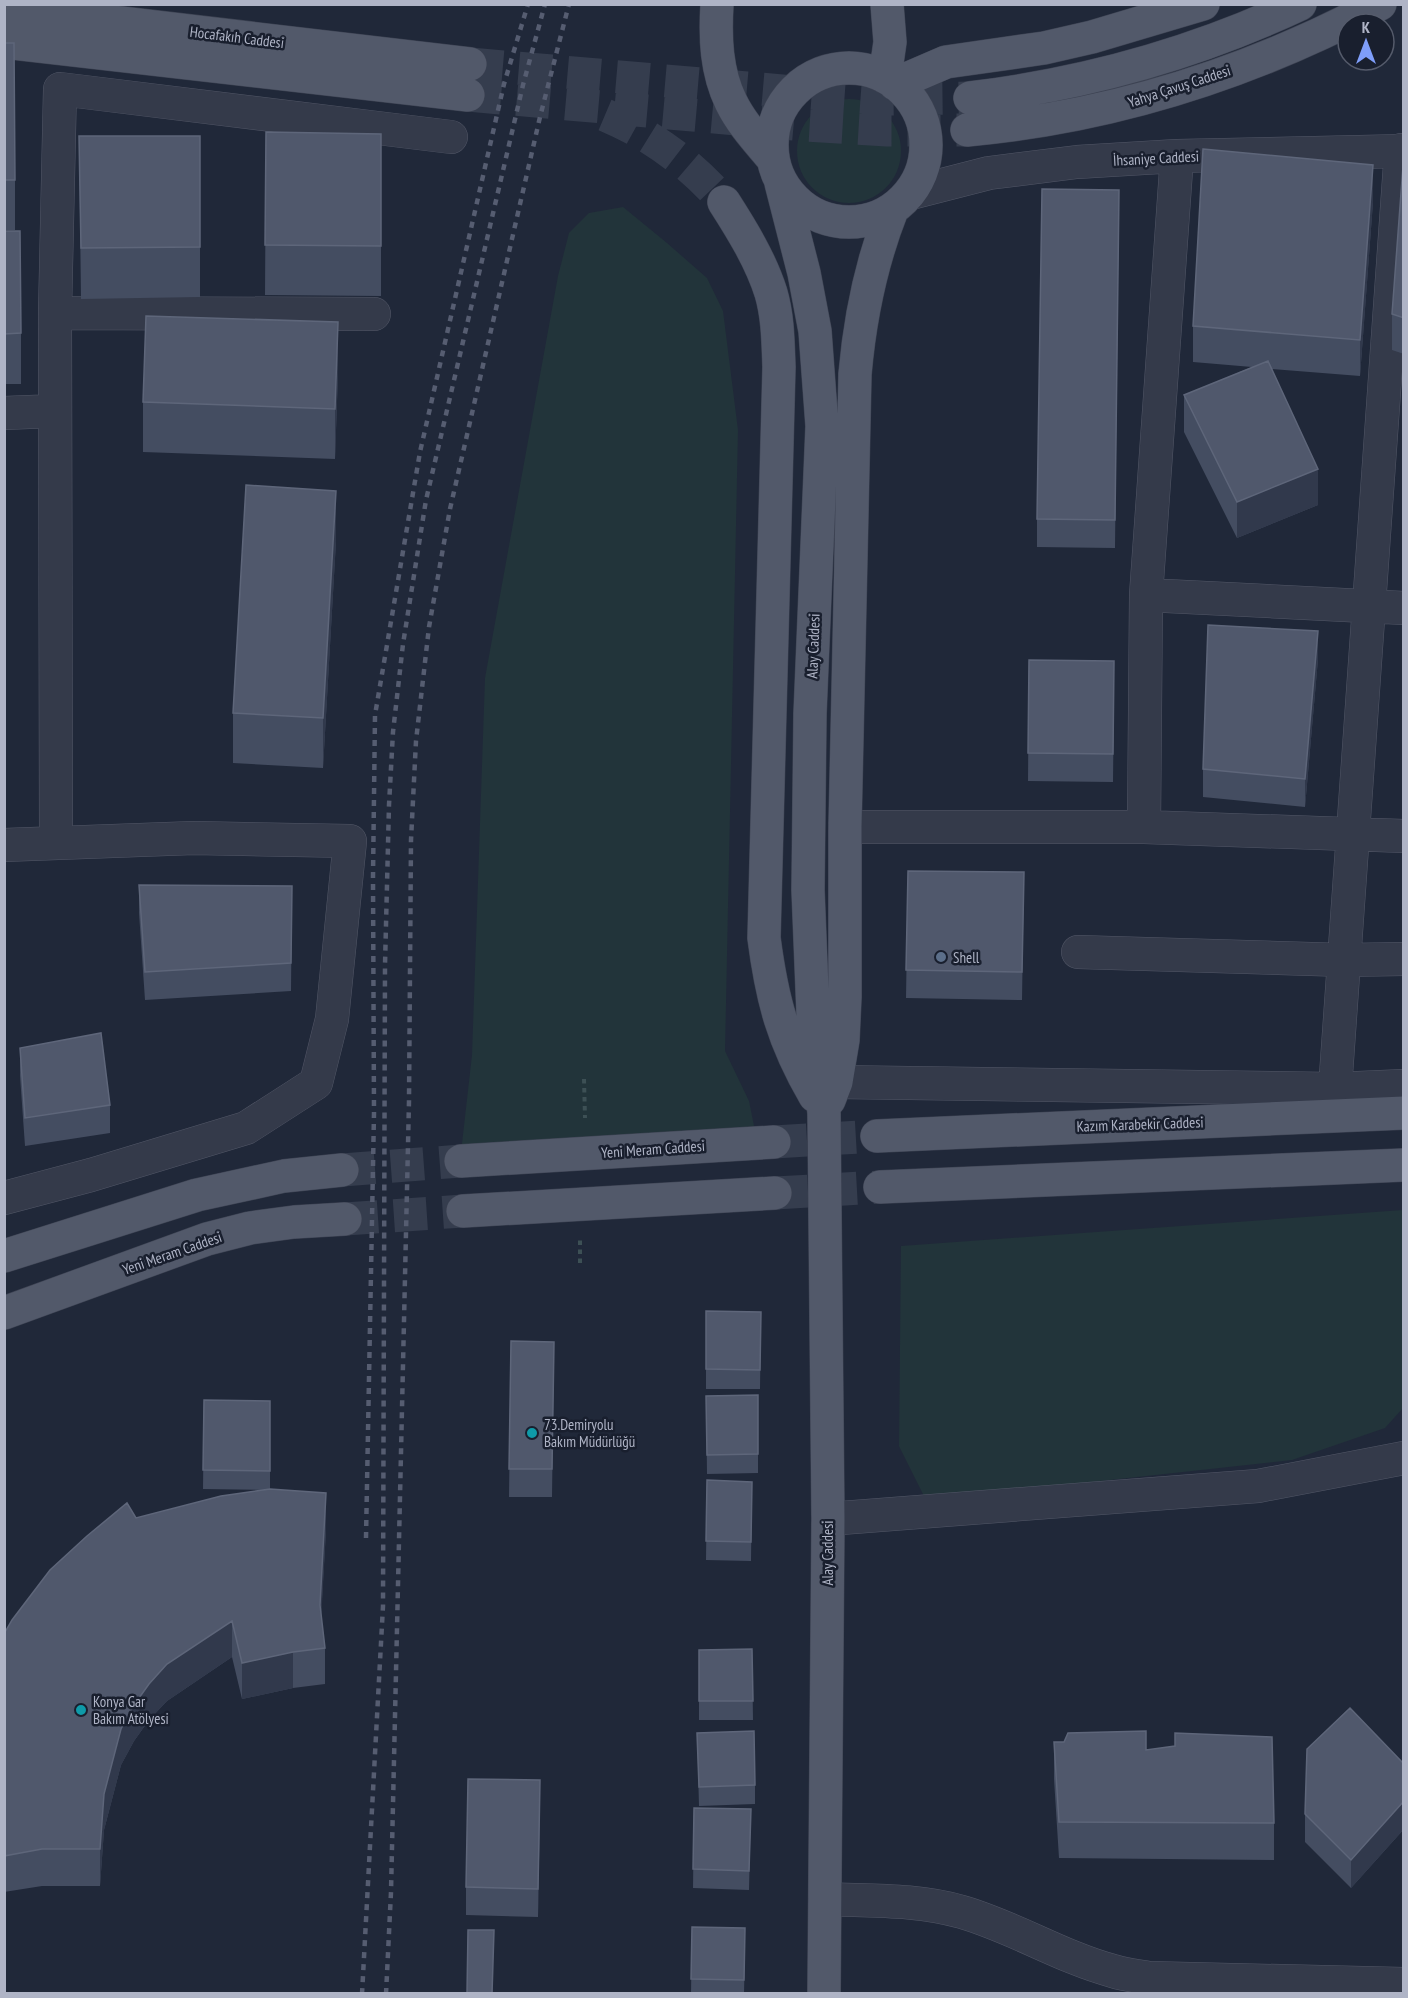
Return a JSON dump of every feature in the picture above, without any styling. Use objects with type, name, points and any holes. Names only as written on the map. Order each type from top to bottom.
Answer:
[{"type":"main road","points":[[717,4],[716,41],[720,72],[731,103],[797,203],[819,217],[844,223],[869,221],[902,202],[922,173],[927,151],[925,129],[917,107],[903,90],[890,80],[862,69],[837,69],[813,77],[794,91],[780,111],[772,135],[777,171]]},
{"type":"main road","points":[[887,4],[890,80]]},
{"type":"main road","points":[[890,80],[946,62],[1044,48],[1092,38],[1203,4]]},
{"type":"main road","name":"Yahya Çavuş Caddesi","points":[[970,98],[1050,87],[1147,63],[1230,36],[1300,4]]},
{"type":"main road","name":"Yahya Çavuş Caddesi","points":[[967,130],[1034,122],[1141,100],[1224,73],[1311,38],[1380,4]]},
{"type":"main road","name":"Hocafakıh Caddesi","points":[[4,9],[469,80],[4,42]]},
{"type":"main road","name":"Alay Caddesi","points":[[777,171],[804,273],[815,331],[822,426],[810,714],[808,890],[813,1014],[824,1113],[828,1519],[824,1994]]},
{"type":"main road","points":[[724,202],[750,247],[770,292],[778,340],[764,938],[770,982],[780,1024],[800,1070],[824,1113]]},
{"type":"main road","name":"Alay Caddesi","points":[[824,1113],[836,1082],[843,1040],[845,997],[845,827],[855,374],[859,334],[873,264],[902,202]]},
{"type":"main road","name":"Kazım Karabekir Caddesi","points":[[877,1136],[1404,1113]]},
{"type":"main road","name":"Yeni Meram Caddesi","points":[[461,1161],[774,1142]]},
{"type":"main road","points":[[880,1187],[1404,1165]]},
{"type":"main road","points":[[4,1256],[197,1195],[284,1176],[342,1170]]},
{"type":"main road","points":[[463,1210],[775,1193]]},
{"type":"main road","name":"Yeni Meram Caddesi","points":[[4,1312],[207,1239],[250,1228],[294,1222],[345,1219]]},
{"type":"street","points":[[56,842],[55,313],[60,89],[451,137]]},
{"type":"street","name":"İhsaniye Caddesi","points":[[902,202],[953,181],[1026,167],[1177,156],[1402,151]]},
{"type":"street","points":[[1335,1089],[1402,151]]},
{"type":"street","points":[[1144,827],[1146,595],[1177,156]]},
{"type":"street","points":[[55,313],[374,314]]},
{"type":"street","points":[[4,413],[55,411]]},
{"type":"street","points":[[1146,595],[1404,608]]},
{"type":"street","points":[[845,827],[1144,827],[1404,836]]},
{"type":"street","points":[[4,845],[194,838],[350,841],[332,1019],[316,1083],[246,1128],[91,1175],[4,1198]]},
{"type":"street","points":[[1078,952],[1344,960],[1404,959]]},
{"type":"street","points":[[836,1082],[1335,1089],[1404,1086]]},
{"type":"street","points":[[828,1519],[1258,1486],[1404,1458]]},
{"type":"street","points":[[825,1899],[917,1902],[962,1912],[1113,1972],[1149,1978],[1404,1984]]},
{"type":"path","points":[[584,1079],[585,1126]]},
{"type":"path","points":[[580,1234],[580,1263]]},
{"type":"shaded area","points":[[849,99],[869,103],[886,114],[897,131],[901,151],[897,171],[886,188],[869,199],[849,203],[829,199],[812,188],[801,171],[797,151],[801,131],[812,114],[829,103]]},
{"type":"shaded area","points":[[623,207],[707,278],[723,311],[738,430],[725,1051],[749,1101],[755,1131],[459,1170],[472,1055],[485,678],[558,276],[569,233],[589,213]]},
{"type":"shaded area","points":[[1403,1210],[1403,1408],[1385,1428],[1292,1460],[926,1500],[899,1446],[901,1246]]},
{"type":"building","points":[[4,43],[14,43],[15,180],[4,180]]},
{"type":"building","points":[[266,132],[381,134],[381,246],[265,245]]},
{"type":"building","points":[[79,136],[200,136],[200,247],[81,248]]},
{"type":"building","points":[[1203,149],[1373,165],[1360,340],[1193,326]]},
{"type":"building","points":[[1404,167],[1404,318],[1392,314]]},
{"type":"building","points":[[1042,189],[1119,190],[1115,520],[1037,519]]},
{"type":"building","points":[[4,231],[20,231],[21,333],[4,334]]},
{"type":"building","points":[[146,316],[338,322],[335,409],[143,402]]},
{"type":"building","points":[[1268,361],[1318,469],[1237,502],[1184,395]]},
{"type":"building","points":[[246,485],[336,491],[323,718],[233,713]]},
{"type":"building","points":[[1208,625],[1318,631],[1305,779],[1203,769]]},
{"type":"building","points":[[1029,660],[1114,661],[1113,754],[1028,753]]},
{"type":"building","points":[[908,871],[1024,872],[1022,972],[906,970]]},
{"type":"building","points":[[139,885],[292,886],[291,963],[145,972]]},
{"type":"building","points":[[101,1033],[110,1105],[25,1118],[20,1048]]},
{"type":"building","points":[[706,1311],[761,1312],[760,1370],[706,1369]]},
{"type":"building","name":"73.Demiryolu Bakım Müdürlüğü","points":[[511,1341],[554,1342],[552,1469],[509,1469]]},
{"type":"building","points":[[758,1395],[758,1454],[707,1455],[706,1396]]},
{"type":"building","points":[[204,1400],[270,1401],[270,1471],[203,1470]]},
{"type":"building","points":[[707,1480],[752,1482],[751,1542],[706,1541]]},
{"type":"building","name":"Konya Gar Bakım Atölyesi","points":[[270,1489],[326,1493],[320,1605],[325,1648],[242,1663],[232,1621],[167,1664],[134,1705],[121,1729],[104,1794],[100,1849],[42,1849],[4,1856],[4,1634],[12,1620],[50,1570],[127,1503],[136,1518],[221,1496]]},
{"type":"building","points":[[752,1649],[753,1701],[699,1701],[699,1650]]},
{"type":"building","points":[[1350,1708],[1404,1764],[1404,1801],[1351,1860],[1305,1814],[1307,1749]]},
{"type":"building","points":[[754,1731],[755,1785],[699,1787],[697,1733]]},
{"type":"building","points":[[1146,1731],[1146,1750],[1175,1746],[1175,1733],[1272,1737],[1274,1823],[1059,1822],[1054,1742],[1064,1742],[1068,1733]]},
{"type":"building","points":[[468,1779],[540,1780],[538,1889],[466,1887]]},
{"type":"building","points":[[694,1808],[751,1809],[749,1871],[693,1869]]},
{"type":"building","points":[[692,1927],[745,1928],[744,1980],[691,1979]]},
{"type":"building","points":[[468,1930],[494,1930],[492,1994],[467,1994]]},
{"type":"tunnel","points":[[470,64],[889,99],[970,98]]},
{"type":"tunnel","points":[[468,95],[803,125],[887,130],[967,130]]},
{"type":"tunnel","points":[[605,115],[655,141],[698,175],[724,202]]},
{"type":"tunnel","points":[[774,1142],[877,1136]]},
{"type":"tunnel","points":[[342,1170],[461,1161]]},
{"type":"tunnel","points":[[775,1193],[880,1187]]},
{"type":"tunnel","points":[[345,1219],[463,1211]]},
{"type":"railway","points":[[366,1538],[374,1113],[375,715],[420,452],[504,84],[528,4]]},
{"type":"railway","points":[[362,1994],[383,1606],[385,965],[393,732],[403,644],[426,500],[523,85],[545,4]]},
{"type":"railway","points":[[386,1994],[391,1892],[409,1101],[411,840],[416,741],[429,627],[450,509],[540,117],[569,4]]},
{"type":"place","name":"Shell","points":[[941,957]]},
{"type":"place","name":"73.Demiryolu Bakım Müdürlüğü","points":[[532,1433]]},
{"type":"place","name":"Konya Gar Bakım Atölyesi","points":[[81,1710]]}]
